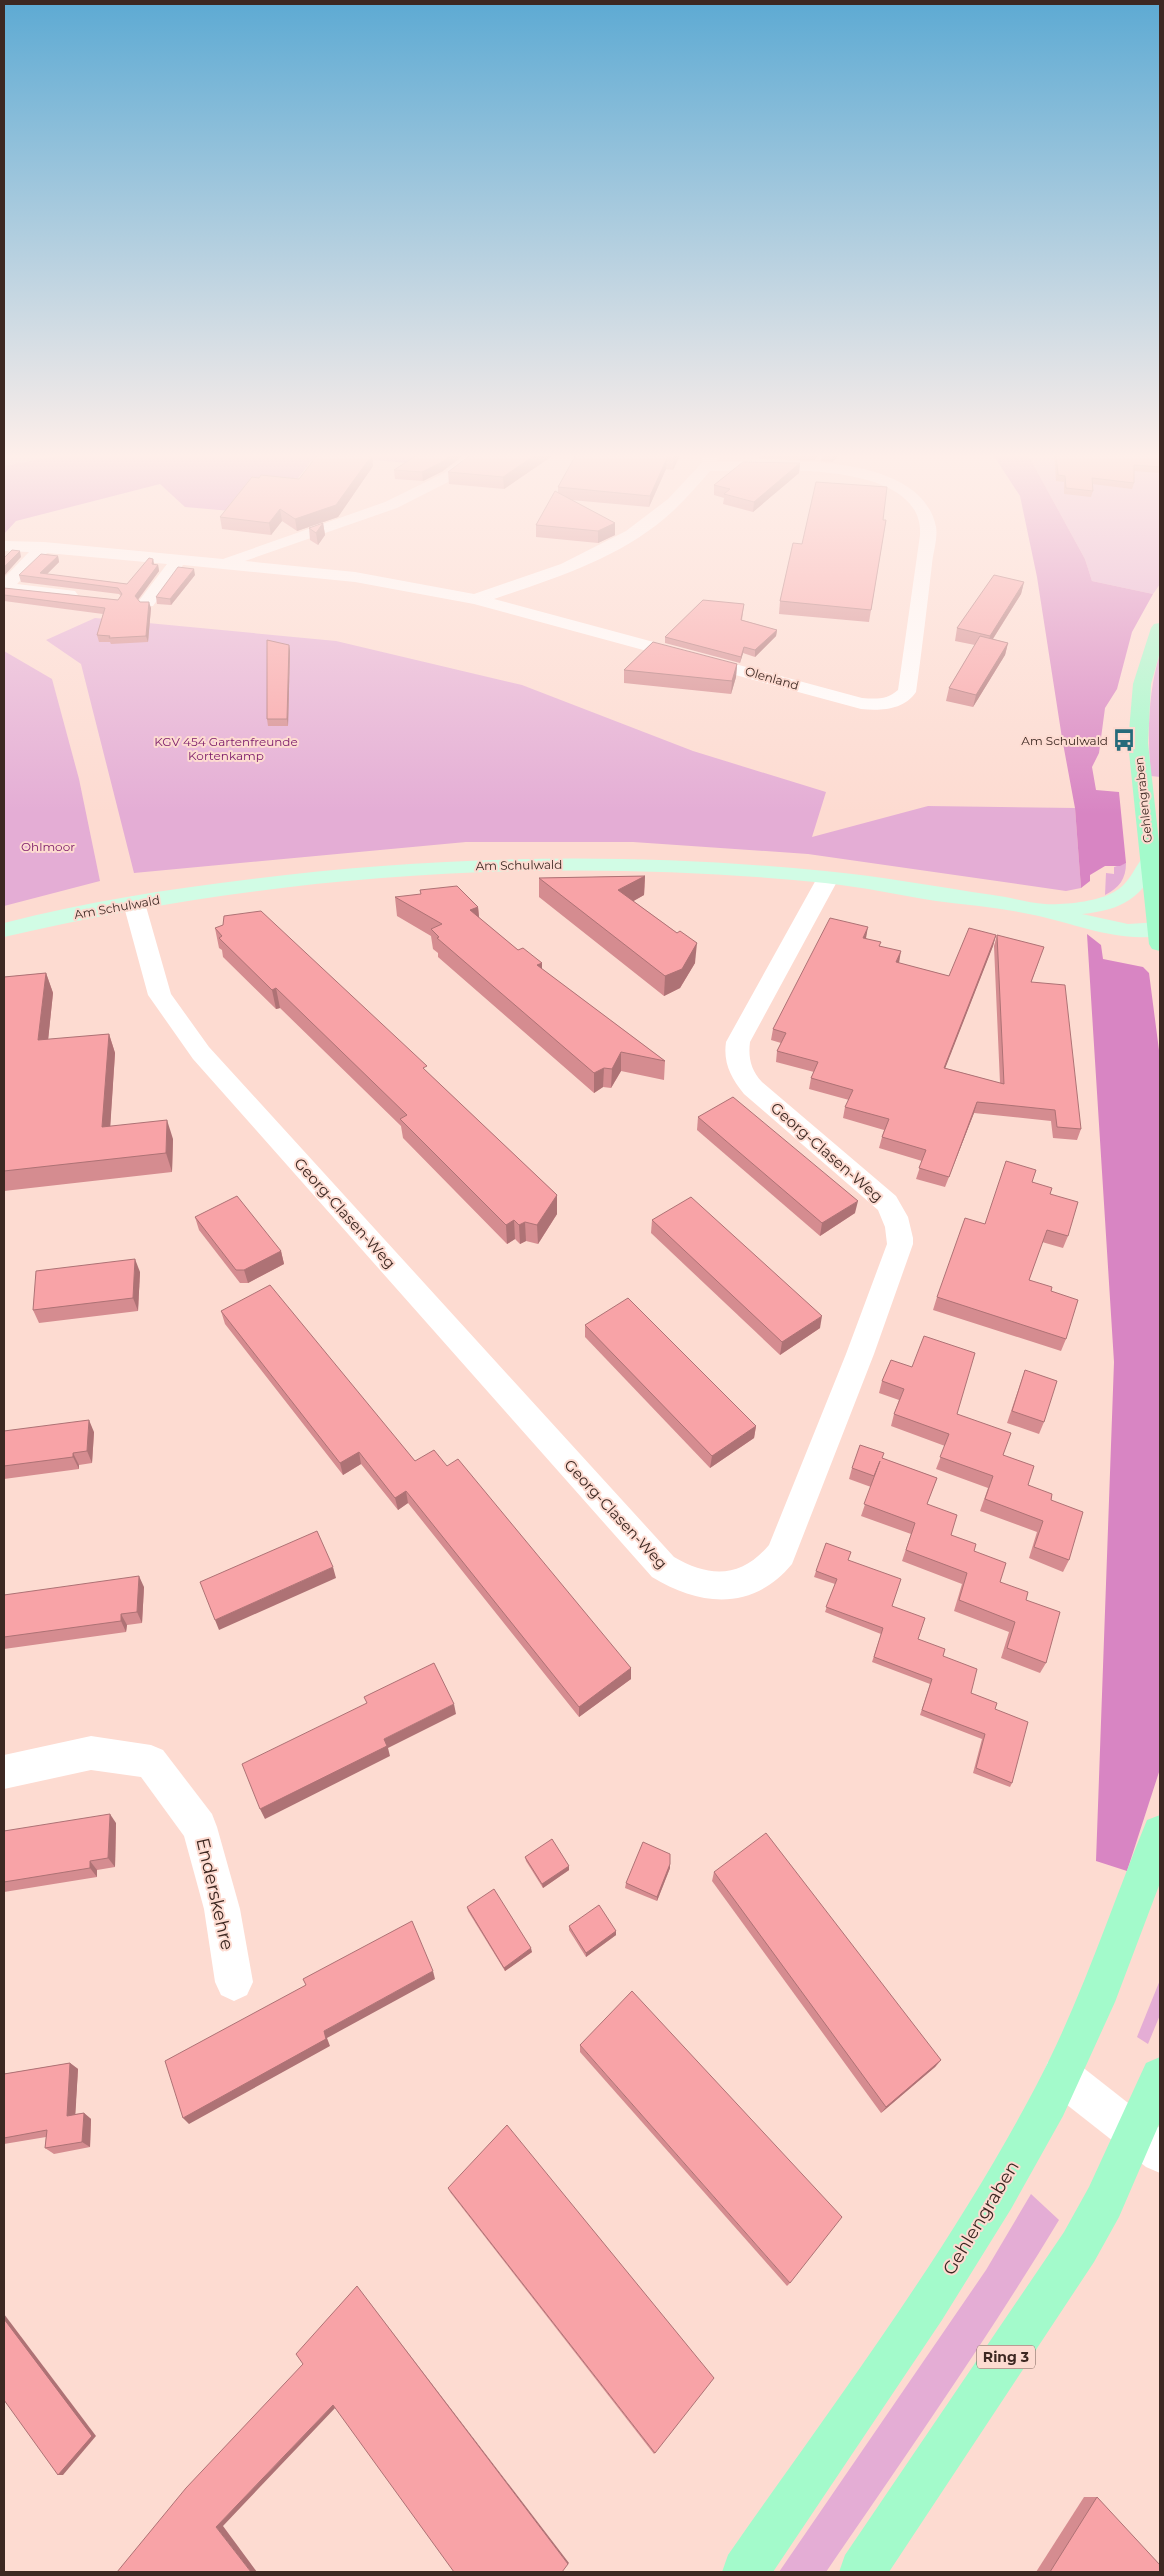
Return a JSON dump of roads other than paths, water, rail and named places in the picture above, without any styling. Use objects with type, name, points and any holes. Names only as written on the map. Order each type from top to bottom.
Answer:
[{"type":"main road","name":"Gehlengraben","points":[[1159,934],[1138,743],[1142,684],[1160,628]]},
{"type":"main road","name":"Gehlengraben","points":[[745,2572],[947,2275],[1029,2139],[1062,2076],[1107,1980],[1160,1833]]},
{"type":"main road","name":"Ring 3","points":[[862,2572],[1079,2247],[1104,2202],[1148,2143],[1160,2077]]},
{"type":"street","points":[[18,573],[4,587],[83,597]]},
{"type":"street","points":[[147,602],[169,573]]},
{"type":"street","name":"Olenland","points":[[315,573],[355,577],[475,600],[677,651],[861,703],[889,704],[901,699],[907,692],[922,573]]},
{"type":"street","points":[[475,600],[551,573]]},
{"type":"street","name":"Am Schulwald","points":[[1037,909],[1081,908],[1113,900],[1138,882],[1150,861]]},
{"type":"street","name":"Am Schulwald","points":[[4,930],[134,903],[327,876],[468,865],[577,864],[670,867],[828,878],[1037,909],[1088,925],[1159,934]]},
{"type":"street","name":"Georg-Clasen-Weg","points":[[134,903],[160,995],[201,1053],[663,1568],[688,1582],[706,1587],[728,1587],[740,1585],[760,1576],[781,1554],[860,1354],[900,1244],[900,1231],[896,1219],[880,1195],[753,1088],[740,1072],[737,1062],[738,1042],[828,878]]},
{"type":"street","name":"Enderskehre","points":[[4,1772],[91,1753],[151,1762],[199,1827],[222,1909],[234,1982]]},
{"type":"street","points":[[1062,2076],[1148,2143]]},
{"type":"place","name":"Am Schulwald","points":[[1124,740]]},
{"type":"park label","name":"KGV 454 Gartenfreunde Kortenkamp","points":[[226,748]]},
{"type":"park label","name":"Ohlmoor","points":[[48,846]]}]
